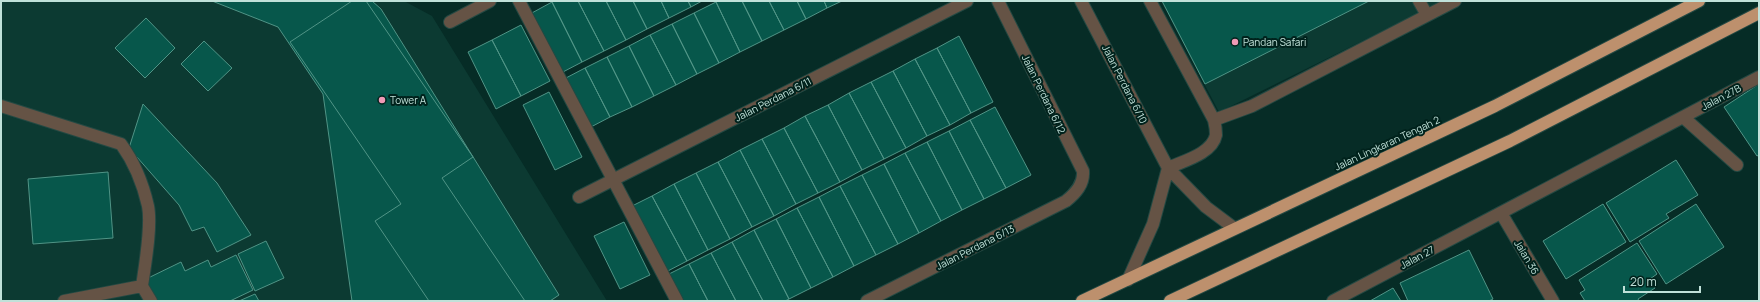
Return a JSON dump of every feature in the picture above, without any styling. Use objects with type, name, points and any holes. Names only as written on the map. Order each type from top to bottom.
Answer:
[{"type":"highway","name":"Jalan Lingkaran Tengah 2","points":[[1082,301],[1495,106],[1699,1]]},
{"type":"highway","points":[[1170,301],[1510,141],[1759,13]]},
{"type":"street","points":[[450,22],[490,1]]},
{"type":"street","points":[[519,1],[677,301]]},
{"type":"street","name":"Jalan Perdana 6/11","points":[[579,197],[967,1]]},
{"type":"street","name":"Jalan Perdana 6/12","points":[[998,1],[1083,171],[1083,178],[1079,188]]},
{"type":"street","name":"Jalan Perdana 6/10","points":[[1081,1],[1168,168],[1206,207],[1234,228]]},
{"type":"street","points":[[1128,280],[1153,224],[1168,168],[1205,150],[1212,144],[1216,135],[1214,120],[1150,1]]},
{"type":"street","points":[[1419,1],[1427,15]]},
{"type":"street","points":[[1214,120],[1252,106],[1455,1]]},
{"type":"street","name":"Jalan 27B","points":[[1501,213],[1759,77]]},
{"type":"street","points":[[1,106],[121,144],[133,160],[148,207],[147,250],[142,286],[151,301]]},
{"type":"street","points":[[1683,117],[1737,165]]},
{"type":"street","name":"Jalan Perdana 6/13","points":[[867,301],[1066,201],[1074,195],[1079,188]]},
{"type":"street","name":"Jalan 27","points":[[1333,301],[1501,213]]},
{"type":"street","name":"Jalan 36","points":[[1501,213],[1553,301]]},
{"type":"street","points":[[64,301],[142,286]]},
{"type":"shaded area","points":[[1,1],[404,1],[432,16],[607,301],[1,301]]},
{"type":"shaded area","points":[[1161,1],[1443,1],[1219,112]]},
{"type":"building","name":"Tower A","points":[[212,1],[372,1],[381,9],[559,295],[550,301],[352,301],[323,94],[278,27]]},
{"type":"building","name":"Tower A","points":[[352,1],[366,1],[473,157],[442,178],[525,301],[429,301],[375,221],[401,204],[290,42]]},
{"type":"building","points":[[578,1],[604,51],[582,62],[552,2]]},
{"type":"building","points":[[578,1],[606,1],[626,40],[604,51]]},
{"type":"building","points":[[606,1],[633,1],[647,29],[626,40]]},
{"type":"building","points":[[633,1],[661,1],[669,18],[647,29]]},
{"type":"building","points":[[661,1],[688,1],[691,7],[669,18]]},
{"type":"building","points":[[688,1],[702,1],[691,7]]},
{"type":"building","points":[[742,1],[762,41],[740,52],[716,2]]},
{"type":"building","points":[[742,1],[769,1],[784,30],[762,41]]},
{"type":"building","points":[[769,1],[797,1],[806,19],[784,30]]},
{"type":"building","points":[[797,1],[824,1],[827,8],[806,19]]},
{"type":"building","points":[[824,1],[842,1],[827,8]]},
{"type":"building","name":"Pandan Safari","points":[[1162,1],[1369,1],[1205,84]]},
{"type":"building","points":[[552,2],[582,62],[561,73],[530,14]]},
{"type":"building","points":[[716,2],[740,52],[719,63],[694,13]]},
{"type":"building","points":[[694,13],[719,63],[697,74],[672,24]]},
{"type":"building","points":[[146,18],[175,48],[145,78],[115,48]]},
{"type":"building","points":[[672,24],[697,74],[676,85],[650,35]]},
{"type":"building","points":[[521,25],[550,81],[521,96],[492,40]]},
{"type":"building","points":[[650,35],[676,85],[654,96],[629,46]]},
{"type":"building","points":[[959,36],[993,102],[971,113],[937,48]]},
{"type":"building","points":[[492,40],[521,96],[496,109],[468,52]]},
{"type":"building","points":[[204,41],[232,68],[208,91],[181,64]]},
{"type":"building","points":[[629,46],[654,96],[632,107],[607,57]]},
{"type":"building","points":[[937,48],[971,113],[950,125],[915,59]]},
{"type":"building","points":[[607,57],[632,107],[610,117],[585,68]]},
{"type":"building","points":[[915,59],[950,125],[927,136],[893,71]]},
{"type":"building","points":[[585,68],[610,117],[589,128],[564,79]]},
{"type":"building","points":[[893,71],[927,136],[906,148],[871,82]]},
{"type":"building","points":[[871,82],[906,148],[884,159],[849,93]]},
{"type":"building","points":[[1759,84],[1759,155],[1757,156],[1724,107]]},
{"type":"building","points":[[549,92],[582,157],[555,170],[523,105]]},
{"type":"building","points":[[849,93],[884,159],[862,170],[828,105]]},
{"type":"building","points":[[143,104],[217,183],[251,235],[217,252],[204,227],[192,231],[179,205],[129,148]]},
{"type":"building","points":[[828,105],[862,170],[840,182],[805,116]]},
{"type":"building","points":[[995,107],[1031,175],[1006,188],[970,120]]},
{"type":"building","points":[[805,116],[840,182],[818,193],[784,128]]},
{"type":"building","points":[[970,120],[1006,188],[984,199],[949,131]]},
{"type":"building","points":[[784,128],[818,193],[796,204],[762,139]]},
{"type":"building","points":[[949,131],[984,199],[962,210],[927,142]]},
{"type":"building","points":[[762,139],[796,204],[774,216],[740,150]]},
{"type":"building","points":[[927,142],[962,210],[941,221],[905,153]]},
{"type":"building","points":[[740,150],[774,216],[752,227],[718,162]]},
{"type":"building","points":[[905,153],[941,221],[919,233],[884,164]]},
{"type":"building","points":[[1676,160],[1698,195],[1666,214],[1669,218],[1630,242],[1606,203]]},
{"type":"building","points":[[718,162],[752,227],[730,239],[696,173]]},
{"type":"building","points":[[884,164],[919,233],[898,244],[862,175]]},
{"type":"building","points":[[108,172],[113,238],[33,244],[28,179]]},
{"type":"building","points":[[696,173],[730,239],[708,250],[674,184]]},
{"type":"building","points":[[862,175],[898,244],[876,255],[840,186]]},
{"type":"building","points":[[674,184],[708,250],[687,261],[652,196]]},
{"type":"building","points":[[840,186],[876,255],[854,266],[819,197]]},
{"type":"building","points":[[652,196],[687,261],[664,273],[630,207]]},
{"type":"building","points":[[819,197],[854,266],[833,277],[797,208]]},
{"type":"building","points":[[1603,204],[1626,242],[1566,279],[1543,241]]},
{"type":"building","points":[[1696,204],[1724,247],[1666,284],[1639,241]]},
{"type":"building","points":[[797,208],[833,277],[811,288],[776,219]]},
{"type":"building","points":[[776,219],[811,288],[789,299],[754,230]]},
{"type":"building","points":[[624,222],[650,275],[620,289],[594,236]]},
{"type":"building","points":[[754,230],[789,299],[785,301],[763,301],[732,242]]},
{"type":"building","points":[[266,241],[284,278],[255,291],[238,254]]},
{"type":"building","points":[[732,242],[763,301],[736,301],[711,253]]},
{"type":"building","points":[[1637,243],[1657,274],[1650,279],[1655,288],[1638,299],[1639,301],[1585,301],[1580,293],[1585,290],[1579,280]]},
{"type":"building","points":[[1469,250],[1493,299],[1489,301],[1408,301],[1400,283]]},
{"type":"building","points":[[711,253],[736,301],[708,301],[689,264]]},
{"type":"building","points":[[236,255],[253,290],[230,301],[154,301],[144,280],[181,262],[185,271],[208,260],[211,267]]},
{"type":"building","points":[[689,264],[708,301],[681,301],[667,275]]},
{"type":"building","points":[[1393,288],[1401,301],[1370,301]]},
{"type":"building","points":[[255,294],[259,301],[239,301]]},
{"type":"place","name":"Pandan Safari","points":[[1235,42]]},
{"type":"place","name":"Tower A","points":[[382,100]]}]
